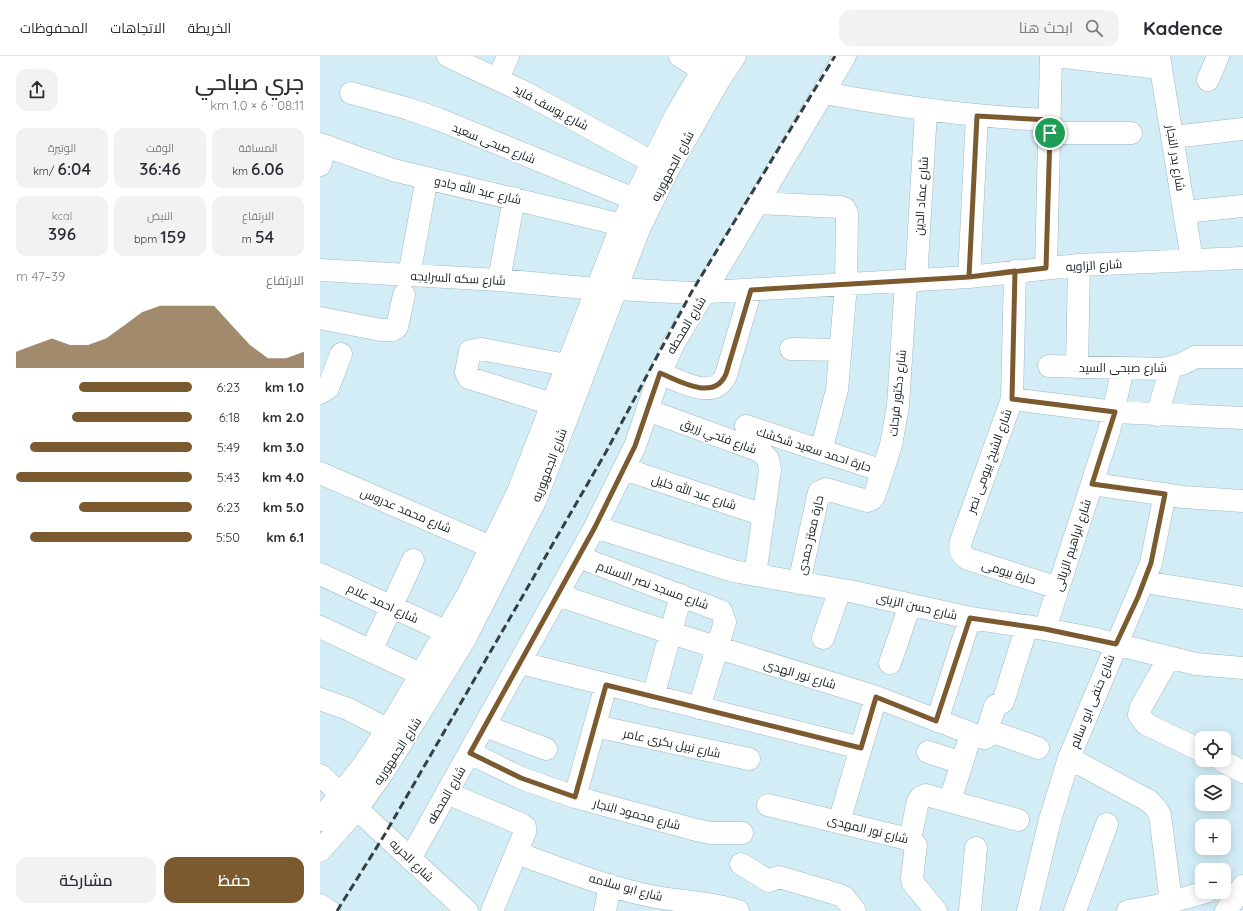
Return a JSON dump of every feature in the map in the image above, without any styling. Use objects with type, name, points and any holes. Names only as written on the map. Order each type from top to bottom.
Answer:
[{"type":"street","points":[[498,79],[508,56]]},
{"type":"street","points":[[680,56],[706,63]]},
{"type":"street","name":"شارع الجمهوريه","points":[[630,226],[669,168],[718,82],[735,56]]},
{"type":"street","name":"شارع المحطه","points":[[410,859],[521,663],[595,527],[635,446],[660,373],[674,343],[845,56]]},
{"type":"street","points":[[1046,268],[1051,56]]},
{"type":"street","points":[[1055,56],[1160,62]]},
{"type":"street","points":[[1208,80],[1218,56]]},
{"type":"street","name":"شارع يوسف فايد","points":[[453,57],[498,79],[652,162]]},
{"type":"street","name":"شارع بدر النجار","points":[[1160,62],[1192,260]]},
{"type":"street","name":"شارع الجمهوريه","points":[[320,820],[349,802],[404,741],[466,639],[536,499],[606,288],[630,226],[634,199],[652,162],[706,63]]},
{"type":"street","name":"شارع صبحى سعيد","points":[[351,93],[423,114],[634,199]]},
{"type":"street","points":[[824,93],[926,111],[977,116],[1050,127],[1131,133]]},
{"type":"street","name":"شارع عماد الدين","points":[[911,281],[926,111]]},
{"type":"street","points":[[969,277],[977,116]]},
{"type":"street","points":[[1173,138],[1243,128]]},
{"type":"street","name":"شارع عبد الله جادو","points":[[322,152],[630,226]]},
{"type":"street","points":[[320,318],[381,330],[392,330],[397,327],[427,178]]},
{"type":"street","points":[[498,280],[514,198]]},
{"type":"street","points":[[758,203],[840,207],[845,209],[848,216],[846,285],[834,405],[821,451]]},
{"type":"street","points":[[1185,212],[1243,206]]},
{"type":"street","name":"شارع الزاويه","points":[[705,292],[969,277],[1079,265],[1243,258]]},
{"type":"street","points":[[1077,367],[1079,265]]},
{"type":"street","name":"شارع سكه السرايجه","points":[[320,270],[406,285],[498,280],[691,293],[705,292]]},
{"type":"street","name":"شارع الشيخ بيومى نصر","points":[[962,554],[961,542],[1012,399],[1015,271]]},
{"type":"street","name":"شارع دكتور فرحات","points":[[870,500],[875,494],[892,445],[898,406],[911,281]]},
{"type":"street","name":"شارع الجمهوريه","points":[[320,851],[349,802],[387,729],[447,632],[492,548],[518,492],[566,365],[606,288]]},
{"type":"street","points":[[660,373],[704,389],[715,388],[720,384],[726,374],[751,290]]},
{"type":"street","points":[[552,404],[469,378],[466,372],[470,352],[481,349],[566,365]]},
{"type":"street","points":[[791,349],[840,350]]},
{"type":"street","points":[[320,394],[328,388],[341,354]]},
{"type":"street","name":"شارع صبحى السيد","points":[[1049,366],[1171,368],[1195,358],[1243,357]]},
{"type":"street","name":"شارع ابراهيم الزياتى","points":[[950,801],[962,763],[995,706],[1004,702],[1036,627],[1058,588],[1115,412],[1123,368]]},
{"type":"street","points":[[1157,415],[1171,368]]},
{"type":"street","points":[[1012,399],[1115,412],[1243,418]]},
{"type":"street","name":"شارع فتحي زريق","points":[[647,410],[765,454],[768,459],[770,470],[755,575]]},
{"type":"street","name":"حارة احمد سعيد شكشك","points":[[746,426],[883,471]]},
{"type":"street","name":"شارع عبد الله خليل","points":[[624,469],[764,514]]},
{"type":"street","name":"شارع محمد عدروس","points":[[320,473],[492,548]]},
{"type":"street","points":[[1092,484],[1165,494],[1243,501]]},
{"type":"street","name":"حارة معتز حمدى","points":[[799,583],[819,492],[826,489],[864,500],[870,500]]},
{"type":"street","name":"شارع حنفى ابو سالم","points":[[1028,911],[1050,820],[1069,758],[1151,563],[1165,494]]},
{"type":"street","name":"شارع حسن الزينى","points":[[595,527],[703,563],[755,575],[840,590],[970,618],[1036,627],[1116,644],[1196,664],[1243,668]]},
{"type":"street","name":"حارة بيومى","points":[[962,554],[968,559],[1058,588]]},
{"type":"street","name":"شارع مسجد نصر الاسلام","points":[[579,557],[718,609],[724,615],[725,622],[699,708]]},
{"type":"street","points":[[371,651],[413,560]]},
{"type":"street","name":"شارع احمد علام","points":[[320,574],[447,632]]},
{"type":"street","points":[[1144,582],[1243,598]]},
{"type":"street","points":[[823,638],[840,590]]},
{"type":"street","name":"شارع نور الهدى","points":[[558,594],[671,634],[876,697],[978,736],[996,733],[1038,748]]},
{"type":"street","points":[[654,697],[681,595]]},
{"type":"street","points":[[890,663],[910,605]]},
{"type":"street","points":[[936,721],[970,618]]},
{"type":"street","points":[[320,627],[420,674]]},
{"type":"street","points":[[1169,658],[1139,715],[1146,724],[1195,748]]},
{"type":"street","points":[[521,663],[861,748]]},
{"type":"street","points":[[575,797],[606,685]]},
{"type":"street","points":[[839,822],[876,697]]},
{"type":"street","points":[[320,699],[348,709],[387,729]]},
{"type":"street","points":[[485,726],[546,750]]},
{"type":"street","name":"شارع نبيل بكرى عامر","points":[[595,726],[749,759]]},
{"type":"street","points":[[928,752],[962,763]]},
{"type":"street","name":"شارع محمود النجار","points":[[470,753],[521,778],[575,797],[696,830],[742,833]]},
{"type":"street","points":[[1069,758],[1148,801],[1155,807],[1162,824],[1171,902]]},
{"type":"street","points":[[1231,764],[1242,769]]},
{"type":"street","name":"شارع الحريه","points":[[320,776],[467,911]]},
{"type":"street","points":[[447,793],[525,827],[525,832],[492,911]]},
{"type":"street","points":[[910,839],[918,801],[921,797],[928,795],[1018,820]]},
{"type":"street","name":"شارع نور المهدى","points":[[768,805],[910,839],[916,845],[912,878],[913,884],[936,911]]},
{"type":"street","points":[[1075,911],[1107,824]]},
{"type":"street","points":[[970,911],[976,848]]},
{"type":"street","name":"شارع ابو سلامه","points":[[516,853],[610,885],[650,904],[702,902],[738,911]]},
{"type":"street","points":[[741,864],[769,881],[779,877],[833,892],[844,897],[855,911]]},
{"type":"street","points":[[1231,882],[1243,878]]},
{"type":"street","points":[[605,911],[610,885]]},
{"type":"street","points":[[1226,911],[1243,886]]},
{"type":"street","points":[[1128,911],[1195,895]]},
{"type":"street","points":[[320,904],[329,911]]},
{"type":"railway","points":[[337,911],[385,834],[606,452],[691,293],[835,56]]},
{"type":"route","points":[[1050,133],[1046,268],[969,277],[751,290],[726,374],[724,380],[720,384],[715,388],[704,389],[660,373],[635,446],[595,527],[470,753],[521,778],[575,797],[606,685],[861,748],[876,697],[936,721],[970,618],[1045,629],[1116,644],[1138,597],[1151,563],[1165,494],[1092,484],[1115,412],[1012,399],[1013,389],[1015,271],[969,277],[977,116],[1050,120],[1050,133]]}]
